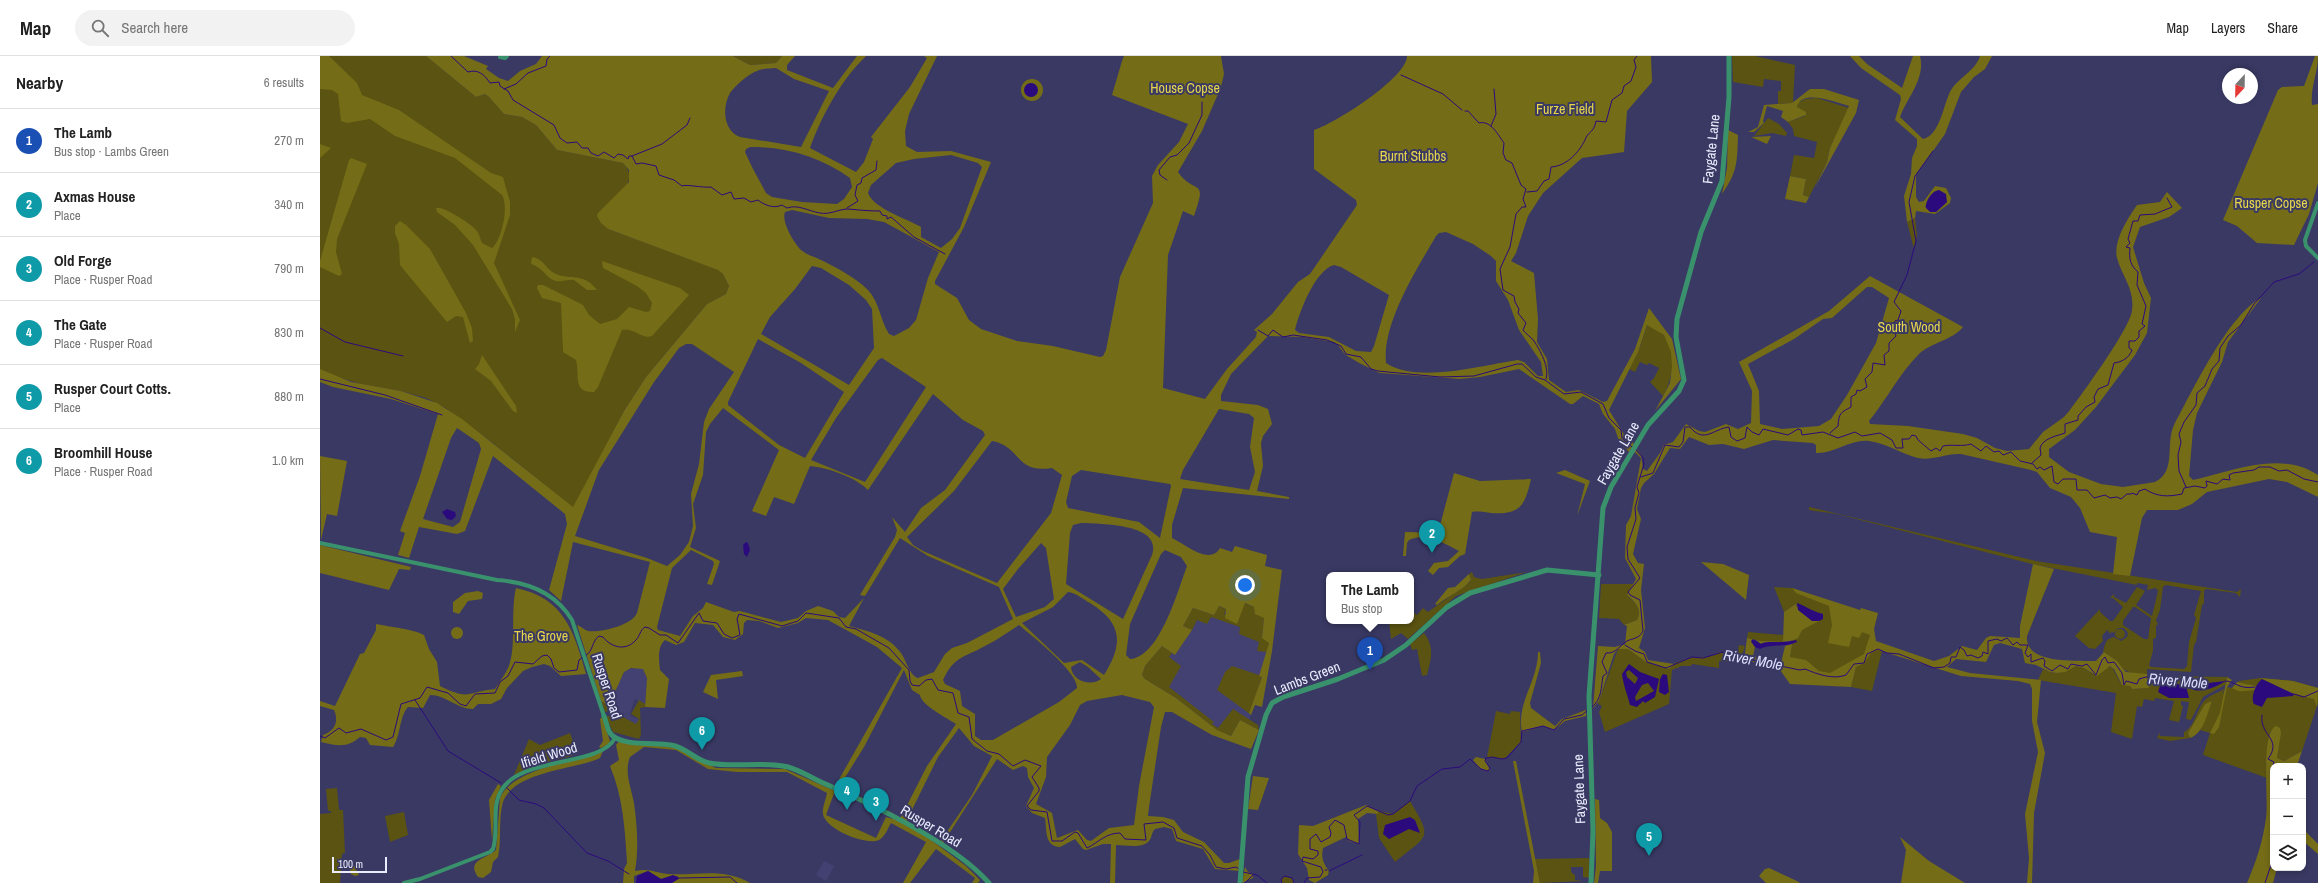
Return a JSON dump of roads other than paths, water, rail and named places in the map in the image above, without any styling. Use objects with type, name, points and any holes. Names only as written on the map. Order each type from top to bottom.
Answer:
[{"type":"street","points":[[500,57],[505,58],[507,56]]},
{"type":"street","name":"Faygate Lane","points":[[1591,883],[1593,831],[1589,709],[1595,602],[1599,576],[1604,503],[1609,490],[1650,422],[1679,390],[1684,380],[1676,339],[1677,318],[1701,232],[1722,181],[1729,100],[1728,56]]},
{"type":"street","points":[[2318,202],[2304,240],[2306,246],[2318,258]]},
{"type":"street","name":"Rusper Road","points":[[320,543],[533,586],[548,594],[566,612],[575,628],[610,733],[615,738],[636,743],[675,746],[700,760],[711,763],[776,766],[793,769],[854,796],[916,830],[969,864],[989,883]]},
{"type":"street","name":"Lambs Green","points":[[1240,883],[1243,867],[1248,777],[1266,715],[1272,703],[1283,697],[1338,679],[1384,660],[1406,645],[1448,607],[1470,593],[1547,570],[1599,576]]},
{"type":"street","name":"Ifield Wood","points":[[404,883],[415,882],[490,852],[494,849],[499,795],[509,781],[534,769],[598,751],[613,743],[615,738]]},
{"type":"waterway","points":[[451,56],[468,72],[478,72],[490,83],[499,82],[500,86],[508,91],[513,100],[554,125],[560,138],[567,143],[577,142],[582,148],[588,148],[591,153],[598,156],[604,152],[614,158],[618,154],[623,155],[628,159],[629,156],[632,156],[636,164],[642,163],[656,166],[659,175],[674,180],[682,186],[711,187],[722,195],[731,192],[734,199],[744,198],[751,202],[758,200],[769,206],[776,207],[782,205],[787,208],[799,207],[824,213],[848,209],[880,211],[882,215],[887,216],[887,219],[891,217],[914,237],[945,254]]},
{"type":"waterway","points":[[504,89],[516,84],[528,73],[546,66],[547,59],[550,56]]},
{"type":"waterway","points":[[1527,192],[1537,191],[1544,181],[1549,179],[1551,167],[1562,164],[1576,154],[1594,128],[1596,121],[1606,122],[1612,100],[1622,93],[1624,86],[1631,81],[1636,67],[1634,60],[1637,56]]},
{"type":"waterway","points":[[1401,75],[1443,94],[1462,110]]},
{"type":"waterway","points":[[1491,126],[1496,114],[1494,89]]},
{"type":"waterway","points":[[1167,180],[1160,175],[1159,170],[1170,157],[1177,155],[1189,143],[1202,115],[1202,102]]},
{"type":"waterway","points":[[1465,111],[1468,111],[1479,123],[1487,124],[1497,132],[1504,143],[1503,153],[1506,160],[1512,163],[1521,185],[1526,189],[1523,199],[1526,207],[1522,207],[1516,214],[1510,247],[1500,269],[1503,290],[1514,296],[1515,302],[1519,309],[1518,313],[1526,323],[1523,330],[1534,341],[1544,359],[1547,370],[1546,379]]},
{"type":"waterway","points":[[632,156],[662,144],[687,125],[690,118]]},
{"type":"waterway","points":[[1830,433],[1838,426],[1841,414],[1851,407],[1851,397],[1856,394],[1857,390],[1860,391],[1867,387],[1865,379],[1872,372],[1873,363],[1885,365],[1884,355],[1889,351],[1889,343],[1896,336],[1894,331],[1895,321],[1898,320],[1901,311],[1894,302],[1907,275],[1916,241],[1909,202],[1915,176],[1933,151]]},
{"type":"waterway","points":[[847,208],[858,201],[855,195],[857,185],[861,183],[862,178],[876,170],[877,161]]},
{"type":"waterway","points":[[2032,463],[2041,455],[2040,448],[2044,442],[2065,433],[2065,424],[2078,420],[2078,416],[2086,407],[2095,402],[2094,397],[2098,389],[2108,385],[2114,363],[2122,361],[2129,355],[2132,350],[2129,348],[2129,341],[2135,341],[2139,337],[2139,331],[2145,326],[2142,324],[2146,306],[2137,285],[2138,272],[2133,267],[2131,262],[2130,248],[2126,247],[2130,243],[2128,239],[2133,221],[2138,221],[2140,215],[2155,214],[2172,207],[2167,198]]},
{"type":"waterway","points":[[2186,487],[2179,471],[2178,455],[2181,442],[2179,434],[2184,422],[2196,405],[2197,393],[2205,386],[2212,369],[2219,361],[2220,348],[2228,336],[2241,325],[2254,304],[2274,282],[2299,274],[2314,262]]},
{"type":"waterway","points":[[320,328],[345,342],[403,356]]},
{"type":"waterway","points":[[1258,330],[1268,336],[1273,330],[1283,337],[1293,335],[1327,340],[1341,346],[1346,354],[1361,357],[1371,369],[1378,371],[1440,377],[1474,376],[1517,364],[1522,364],[1536,377],[1545,380],[1564,394],[1581,392],[1603,404],[1609,418],[1621,430],[1622,438],[1632,447]]},
{"type":"waterway","points":[[320,379],[385,395],[442,415]]},
{"type":"waterway","points":[[1641,477],[1653,473],[1665,445],[1679,447],[1683,442],[1685,427],[1690,427],[1695,432],[1704,435],[1729,427],[1731,437],[1737,441],[1745,438],[1747,427],[1752,432],[1759,435],[1763,429],[1788,435],[1798,429],[1801,430],[1802,435],[1823,432],[1838,438],[1855,432],[1862,436],[1880,433],[1892,440],[1896,448],[1903,448],[1902,439],[1909,439],[1912,435],[1916,436],[1918,440],[1931,451],[1936,448],[1940,451],[1943,446],[1971,444],[1981,451],[1986,446],[1994,452],[1999,451],[2003,455],[2011,452],[2020,461],[2033,464],[2037,469],[2040,467],[2044,470],[2052,466],[2054,482],[2058,484],[2063,479],[2076,479],[2077,490],[2087,490],[2094,498],[2105,495],[2110,498],[2117,497],[2121,499],[2127,494],[2132,493],[2137,495],[2139,491],[2145,489],[2158,495],[2177,495],[2182,494],[2184,488],[2195,486],[2205,488],[2207,486],[2206,481],[2217,484],[2223,479],[2230,480],[2229,475],[2233,473],[2254,470],[2259,467],[2270,467],[2279,471],[2287,470],[2304,479],[2318,482]]},
{"type":"waterway","points":[[1592,707],[1598,700],[1603,676],[1607,673],[1602,662],[1606,653],[1615,651],[1627,641],[1638,637],[1643,631],[1640,600],[1630,595],[1628,592],[1640,578],[1628,559],[1627,547],[1636,519],[1635,508],[1639,493],[1637,487],[1644,464],[1643,458],[1636,450]]},
{"type":"waterway","name":"River Mole","points":[[585,656],[590,652],[596,638],[599,636],[603,637],[614,646],[623,647],[632,644],[645,627],[660,635],[666,635],[678,643],[699,613],[703,621],[717,623],[724,634],[732,638],[740,635],[737,619],[739,614],[782,626],[798,621],[806,613],[839,618],[846,627],[856,629],[889,648],[909,670],[912,685],[919,686],[926,680],[932,679],[938,690],[953,693],[958,713],[969,717],[972,739],[987,751],[999,754],[1013,766],[1025,760],[1041,766],[1032,777],[1039,788],[1039,791],[1027,806],[1031,810],[1047,812],[1052,841],[1062,841],[1075,832],[1078,833],[1087,848],[1115,833],[1120,833],[1125,839],[1146,840],[1144,824],[1163,822],[1174,828],[1177,838],[1202,846],[1210,855],[1216,867],[1226,869],[1236,867],[1239,869]]},
{"type":"waterway","name":"River Mole","points":[[1625,645],[1644,654],[1647,662],[1666,668],[1692,657],[1703,658],[1723,652],[1741,658],[1800,670],[1805,669],[1830,677],[1836,677],[1846,675],[1854,664],[1864,663],[1867,654],[1878,649],[1887,653],[1899,654],[1934,668],[1944,667],[1950,663],[1951,657],[1956,657],[1960,647],[1964,650],[1967,656],[1971,655],[1978,658],[1982,656],[1983,652],[1988,654],[1988,641],[1997,639],[2001,641],[2007,638],[2013,645],[2017,642],[2020,645],[2028,645],[2025,653],[2028,657],[2031,654],[2031,662],[2043,658],[2045,661],[2044,666],[2052,671],[2060,665],[2068,669],[2071,664],[2082,666],[2087,664],[2096,675],[2102,660],[2105,657],[2108,663],[2114,662],[2122,673],[2124,685],[2126,681],[2137,684],[2139,679],[2146,677],[2193,680]]},
{"type":"waterway","name":"River Mole","points":[[320,736],[325,738],[339,728],[346,733],[361,729],[386,740],[393,737],[401,704],[420,698],[427,687],[448,693],[460,704],[466,706],[475,694],[495,693],[500,682],[508,676],[515,662],[533,664],[542,656],[547,655],[551,659],[554,668],[559,672],[577,670],[579,660],[583,657]]},
{"type":"waterway","name":"River Mole","points":[[2225,681],[2249,688],[2255,687]]},
{"type":"waterway","name":"River Mole","points":[[2294,694],[2304,697],[2318,691]]},
{"type":"waterway","points":[[415,700],[448,751],[501,783]]},
{"type":"waterway","name":"River Mole","points":[[1304,883],[1307,878],[1320,877],[1323,872],[1321,867],[1302,861],[1303,857],[1313,859],[1318,855],[1318,851],[1310,849],[1310,839],[1316,834],[1321,842],[1330,837],[1331,833],[1329,827],[1335,820],[1344,825],[1347,839],[1359,844],[1360,822],[1354,815],[1367,806],[1388,815],[1393,814],[1410,801],[1417,786],[1442,769],[1460,767],[1470,759],[1481,769],[1488,771],[1490,768],[1485,761],[1486,758],[1507,758],[1521,742],[1522,731],[1543,726],[1554,730],[1564,719],[1582,715],[1588,710]]},
{"type":"waterway","name":"River Mole","points":[[2262,715],[2264,728],[2272,741],[2273,746],[2272,752],[2268,759],[2274,763]]},
{"type":"waterway","points":[[507,788],[519,800],[536,804],[544,808],[587,853],[608,861],[629,874]]},
{"type":"waterway","points":[[1329,871],[1362,855]]},
{"type":"waterway","name":"River Mole","points":[[2265,883],[2270,868]]},
{"type":"waterway","name":"River Mole","points":[[1243,872],[1257,875],[1267,883]]},
{"type":"waterway","points":[[1245,883],[1253,875]]},
{"type":"waterway","name":"River Mole","points":[[1282,883],[1281,879],[1285,876],[1292,878],[1294,883]]},
{"type":"waterway","points":[[680,878],[730,877],[737,883]]},
{"type":"place","name":"Axmas House","points":[[1432,553]]},
{"type":"place","name":"The Lamb","points":[[1370,670]]},
{"type":"place","name":"Broomhill House","points":[[702,750]]},
{"type":"place","name":"The Gate","points":[[847,810]]},
{"type":"place","name":"Old Forge","points":[[876,821]]},
{"type":"place","name":"Rusper Court Cotts.","points":[[1649,856]]},
{"type":"park label","name":"House Copse","points":[[1185,88]]},
{"type":"park label","name":"Furze Field","points":[[1565,109]]},
{"type":"park label","name":"Burnt Stubbs","points":[[1413,156]]},
{"type":"park label","name":"Rusper Copse","points":[[2271,203]]},
{"type":"park label","name":"South Wood","points":[[1909,327]]},
{"type":"park label","name":"The Grove","points":[[541,636]]}]
